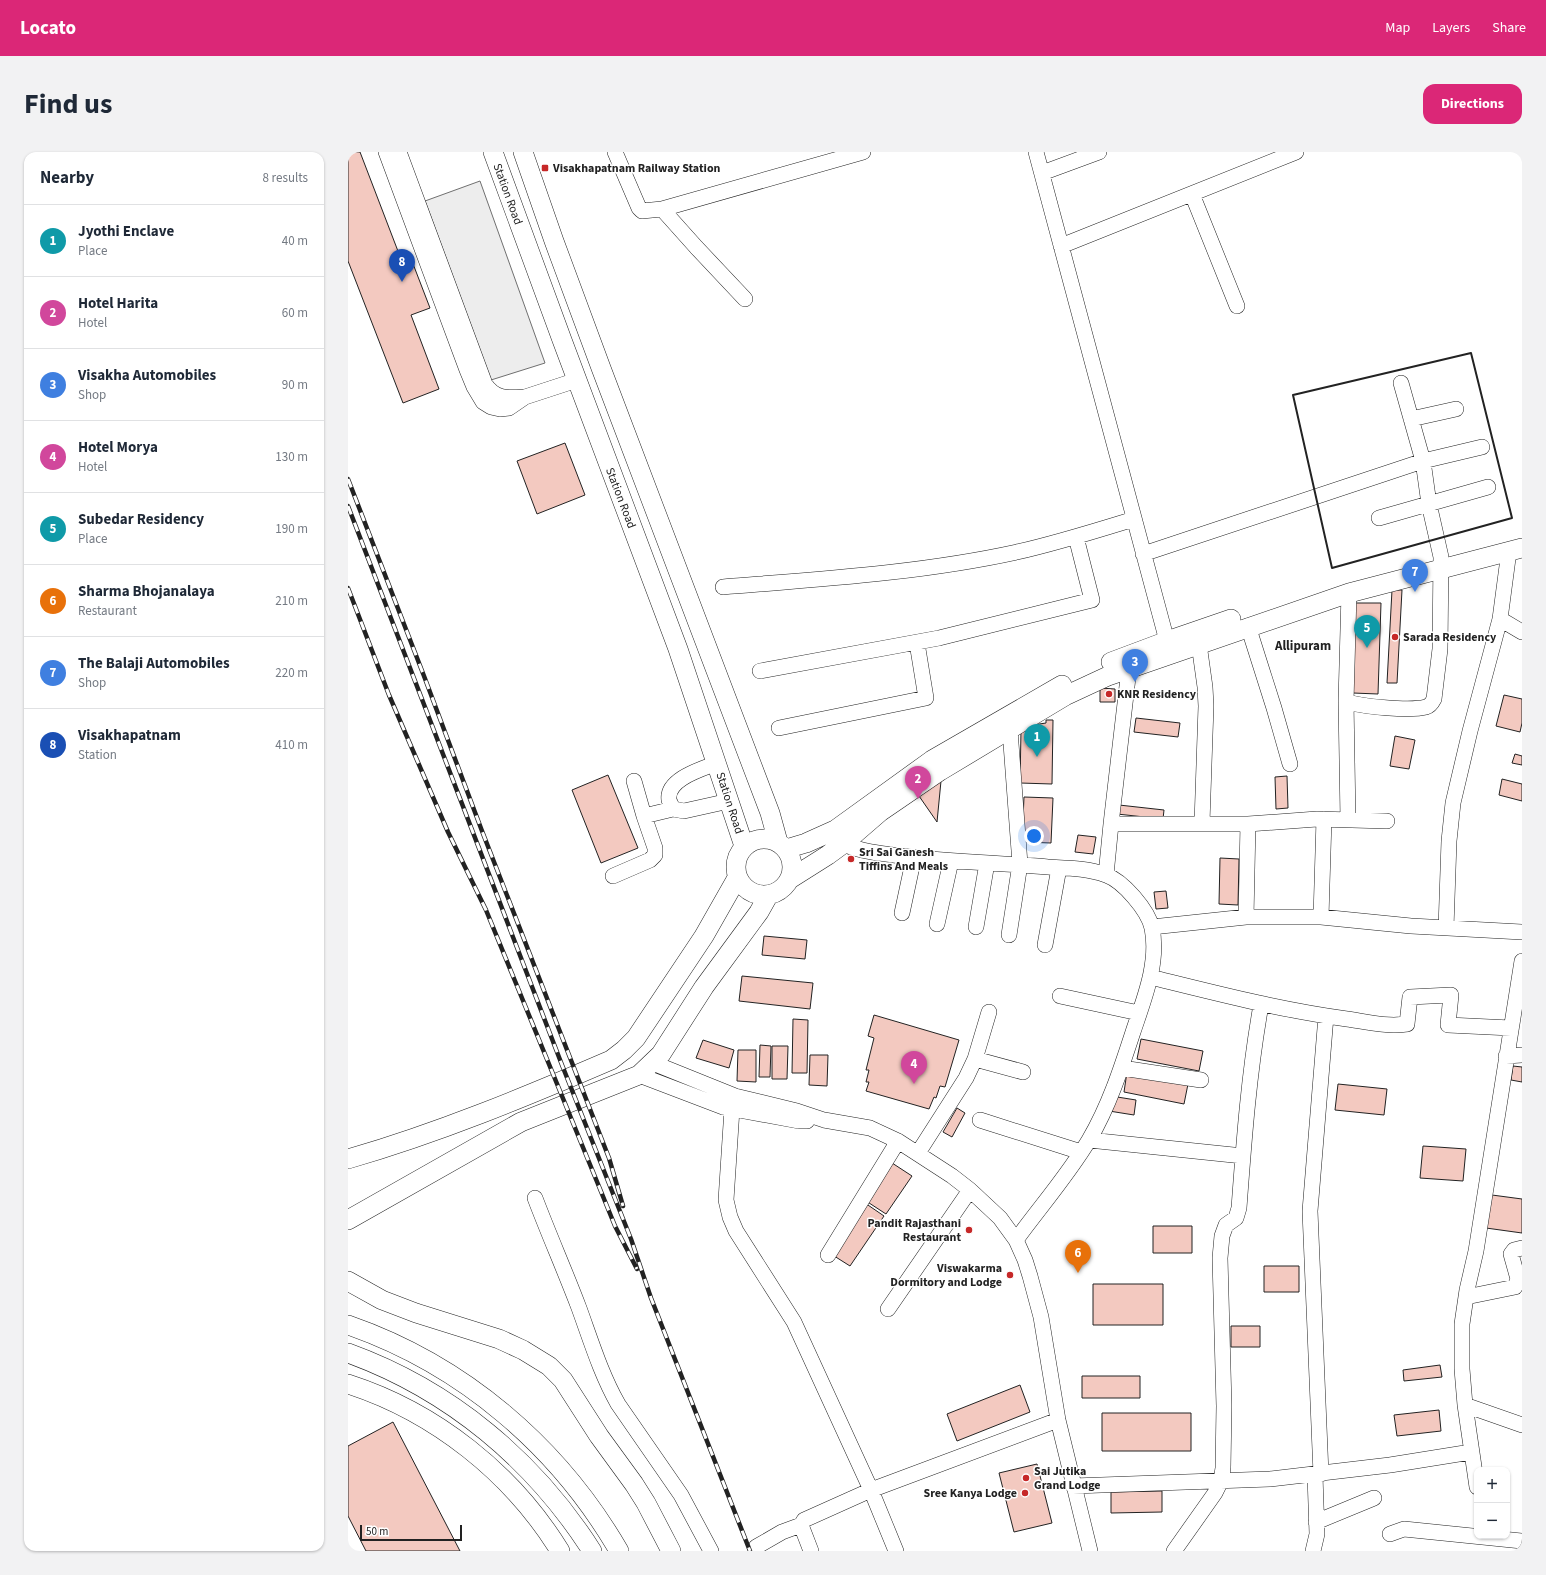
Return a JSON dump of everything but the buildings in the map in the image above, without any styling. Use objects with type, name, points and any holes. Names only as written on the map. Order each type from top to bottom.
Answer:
[{"type":"main road","name":"Station Road","points":[[493,152],[678,649],[744,846]]},
{"type":"main road","points":[[523,152],[598,360],[782,846],[791,858],[792,869],[790,878]]},
{"type":"main road","points":[[1516,550],[1442,563],[1350,581],[1167,641],[1128,663],[1094,682],[1065,696],[940,772],[880,812],[843,844],[790,878],[781,890],[768,896],[755,895],[744,888],[737,878],[735,867],[737,856],[744,846],[755,840],[766,839],[782,846],[806,843],[835,830],[932,760],[1072,679],[1128,663],[1199,644],[1248,626],[1442,563],[1522,536]]},
{"type":"main road","points":[[348,1159],[405,1141],[494,1109],[611,1060],[636,1038],[704,936],[737,878]]},
{"type":"main road","points":[[348,1220],[521,1122],[639,1075],[661,1054],[704,987],[759,912],[768,896]]},
{"type":"main road","points":[[348,1281],[382,1300],[416,1313],[499,1339],[523,1350],[549,1366],[563,1380],[599,1436],[634,1484],[646,1503],[671,1551]]},
{"type":"main road","points":[[348,1325],[386,1340],[436,1366],[480,1394],[524,1430],[563,1471],[598,1517],[619,1551]]},
{"type":"main road","points":[[348,1353],[389,1369],[412,1381],[435,1394],[476,1423],[522,1462],[563,1508],[592,1551]]},
{"type":"main road","points":[[348,1384],[377,1394],[413,1411],[434,1423],[470,1450],[512,1490],[538,1518],[560,1551]]},
{"type":"street","points":[[386,152],[474,387],[483,402],[491,407],[500,409],[509,408],[525,397]]},
{"type":"street","points":[[399,152],[485,384],[490,390],[499,396],[525,397],[577,380]]},
{"type":"street","points":[[615,152],[639,208],[642,211],[662,209],[863,152]]},
{"type":"street","points":[[1036,152],[1167,641]]},
{"type":"street","points":[[1042,173],[1099,152]]},
{"type":"street","points":[[1062,246],[1296,152]]},
{"type":"street","points":[[1192,194],[1237,306]]},
{"type":"street","points":[[662,209],[745,299]]},
{"type":"street","points":[[1346,701],[1360,705],[1402,708],[1426,707],[1432,704],[1434,699],[1440,649],[1442,563],[1429,504],[1423,461],[1401,383]]},
{"type":"street","points":[[1411,419],[1456,409]]},
{"type":"street","points":[[1143,554],[1423,461],[1482,446]]},
{"type":"street","points":[[1379,518],[1488,488]]},
{"type":"street","points":[[723,587],[836,577],[966,562],[1016,552],[1076,537],[1134,519]]},
{"type":"street","points":[[760,671],[917,642],[1092,600],[1076,537]]},
{"type":"street","points":[[1446,928],[1449,841],[1453,803],[1516,550]]},
{"type":"street","points":[[1348,820],[1346,701],[1349,593]]},
{"type":"street","points":[[1500,619],[1522,632]]},
{"type":"street","points":[[1248,626],[1290,764]]},
{"type":"street","points":[[779,728],[926,698],[917,642]]},
{"type":"street","points":[[1199,644],[1206,706],[1202,823]]},
{"type":"street","points":[[1106,875],[1128,663]]},
{"type":"street","points":[[1009,935],[1020,864],[1010,730]]},
{"type":"street","points":[[673,809],[669,798],[672,786],[683,778],[717,763]]},
{"type":"street","points":[[612,876],[650,860],[655,856],[655,848],[634,781]]},
{"type":"street","points":[[644,816],[673,809],[684,811],[729,801]]},
{"type":"street","points":[[1321,917],[1324,819]]},
{"type":"street","points":[[1111,824],[1248,824],[1324,819],[1387,821]]},
{"type":"street","points":[[1246,917],[1248,824]]},
{"type":"street","points":[[843,844],[868,852],[951,861],[1020,864],[1087,871],[1106,875],[1121,885],[1147,915],[1152,927],[1154,954],[1150,977],[1122,1068],[1100,1118],[1085,1146],[1016,1240]]},
{"type":"street","points":[[902,913],[914,857]]},
{"type":"street","points":[[937,924],[951,861]]},
{"type":"street","points":[[976,927],[987,863]]},
{"type":"street","points":[[1045,945],[1059,868]]},
{"type":"street","points":[[1152,927],[1246,917],[1321,917],[1411,926],[1522,932]]},
{"type":"street","points":[[1474,1470],[1465,1405],[1462,1369],[1462,1324],[1476,1251],[1522,961]]},
{"type":"street","points":[[1150,977],[1261,1005],[1394,1026],[1407,1024],[1410,997],[1451,995],[1448,1025],[1511,1028]]},
{"type":"street","points":[[1060,996],[1139,1013]]},
{"type":"street","points":[[1174,1551],[1216,1492],[1221,1481],[1223,1468],[1224,1426],[1220,1258],[1222,1236],[1226,1225],[1236,1218],[1239,1208],[1256,1034],[1261,1005]]},
{"type":"street","points":[[918,1153],[966,1078],[975,1059],[989,1012]]},
{"type":"street","points":[[1313,1551],[1317,1534],[1316,1522],[1318,1475],[1310,1210],[1326,1016]]},
{"type":"street","points":[[1506,1056],[1522,1055]]},
{"type":"street","points":[[975,1059],[1023,1072]]},
{"type":"street","points":[[653,1063],[736,1096],[797,1110],[824,1120],[870,1128],[898,1141],[918,1153],[970,1190],[1000,1218],[1016,1240],[1030,1276],[1041,1317],[1058,1420],[1090,1551]]},
{"type":"street","points":[[1122,1068],[1201,1080]]},
{"type":"street","points":[[639,1075],[723,1107],[799,1121],[824,1120]]},
{"type":"street","points":[[732,1109],[726,1200],[730,1217],[736,1231],[794,1322],[871,1490],[896,1551]]},
{"type":"street","points":[[980,1120],[1085,1146],[1243,1156]]},
{"type":"street","points":[[828,1255],[898,1141]]},
{"type":"street","points":[[888,1309],[970,1190]]},
{"type":"street","points":[[535,1198],[601,1370],[612,1394],[681,1495],[711,1551]]},
{"type":"street","points":[[1466,1297],[1515,1287],[1518,1279],[1511,1254],[1514,1250],[1522,1248]]},
{"type":"street","points":[[1465,1405],[1522,1425]]},
{"type":"street","points":[[756,1547],[782,1532],[801,1525],[804,1520],[871,1490],[1058,1420]]},
{"type":"street","points":[[1073,1486],[1270,1479],[1318,1475],[1471,1452]]},
{"type":"street","points":[[1316,1522],[1374,1498]]},
{"type":"street","points":[[801,1525],[811,1551]]},
{"type":"street","points":[[1390,1534],[1404,1529],[1486,1541],[1522,1541]]},
{"type":"shaded area","points":[[480,181],[545,363],[491,380],[425,201]]},
{"type":"railway","points":[[348,479],[482,831],[609,1158],[623,1206]]},
{"type":"railway","points":[[348,506],[562,1065],[631,1239],[651,1298],[750,1551]]},
{"type":"railway","points":[[348,588],[389,695],[448,832],[486,910],[615,1226],[637,1269]]},
{"type":"wall","points":[[1471,353],[1512,518],[1332,568],[1293,395],[1471,353]]},
{"type":"place","name":"Visakhapatnam Railway Station","points":[[545,168]]},
{"type":"place","name":"Visakhapatnam","points":[[402,282]]},
{"type":"place","name":"The Balaji Automobiles","points":[[1415,592]]},
{"type":"place","name":"Sarada Residency","points":[[1395,637]]},
{"type":"place","name":"Subedar Residency","points":[[1367,648]]},
{"type":"place","name":"Visakha Automobiles","points":[[1135,682]]},
{"type":"place","name":"KNR Residency","points":[[1109,694]]},
{"type":"place","name":"Jyothi Enclave","points":[[1037,757]]},
{"type":"place","name":"Hotel Harita","points":[[918,799]]},
{"type":"place","name":"Sri Sai Ganesh Tiffins And Meals","points":[[851,859]]},
{"type":"place","name":"Hotel Morya","points":[[914,1084]]},
{"type":"place","name":"Pandit Rajasthani Restaurant","points":[[969,1230]]},
{"type":"place","name":"Sharma Bhojanalaya","points":[[1078,1273]]},
{"type":"place","name":"Viswakarma Dormitory and Lodge","points":[[1010,1275]]},
{"type":"place","name":"Sai Jutika Grand Lodge","points":[[1026,1478]]},
{"type":"place","name":"Sree Kanya Lodge","points":[[1025,1493]]},
{"type":"district","name":"Allipuram","points":[[1303,645]]}]
